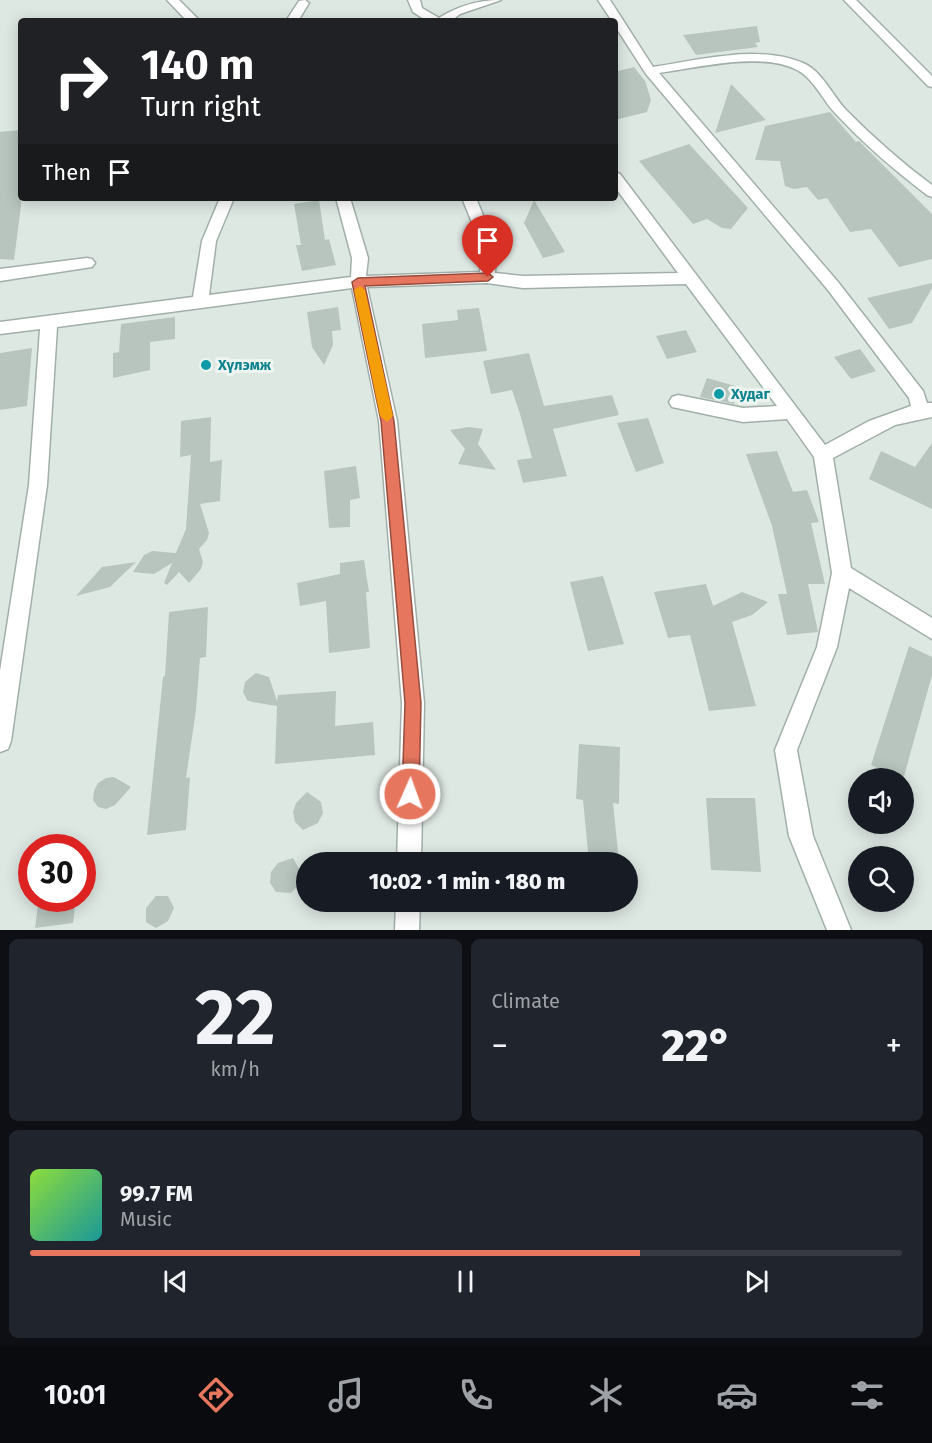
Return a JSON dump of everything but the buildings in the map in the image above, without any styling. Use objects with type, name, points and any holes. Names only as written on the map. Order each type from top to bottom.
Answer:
[{"type":"street","points":[[173,0],[191,18]]},
{"type":"street","points":[[414,0],[417,10],[430,18]]},
{"type":"street","points":[[447,18],[456,12],[495,0]]},
{"type":"street","points":[[604,0],[616,18]]},
{"type":"street","points":[[850,0],[932,82]]},
{"type":"street","points":[[294,18],[303,3]]},
{"type":"street","points":[[618,22],[650,71],[833,286],[926,410],[878,425],[823,455]]},
{"type":"street","points":[[650,71],[745,58],[800,66],[865,137],[902,170],[932,192]]},
{"type":"street","points":[[618,181],[823,455],[842,573],[827,647],[786,750],[801,836],[838,930]]},
{"type":"street","points":[[200,303],[209,241],[226,201]]},
{"type":"street","points":[[344,201],[360,258],[358,282],[388,421],[413,703],[409,852]]},
{"type":"street","points":[[470,201],[489,247],[488,277]]},
{"type":"street","points":[[0,275],[87,263]]},
{"type":"street","points":[[0,328],[358,282],[488,277],[523,282],[691,278]]},
{"type":"street","points":[[0,741],[38,485],[49,321]]},
{"type":"street","points":[[678,402],[743,415],[793,412]]},
{"type":"street","points":[[842,573],[932,629]]},
{"type":"street","points":[[407,930],[408,912]]},
{"type":"slow traffic","points":[[360,290],[387,416]]},
{"type":"place","name":"Хүлэмж","points":[[206,365]]},
{"type":"place","name":"Худаг","points":[[719,394]]},
{"type":"route","points":[[410,794],[413,703],[388,421],[358,282],[488,277]]}]
